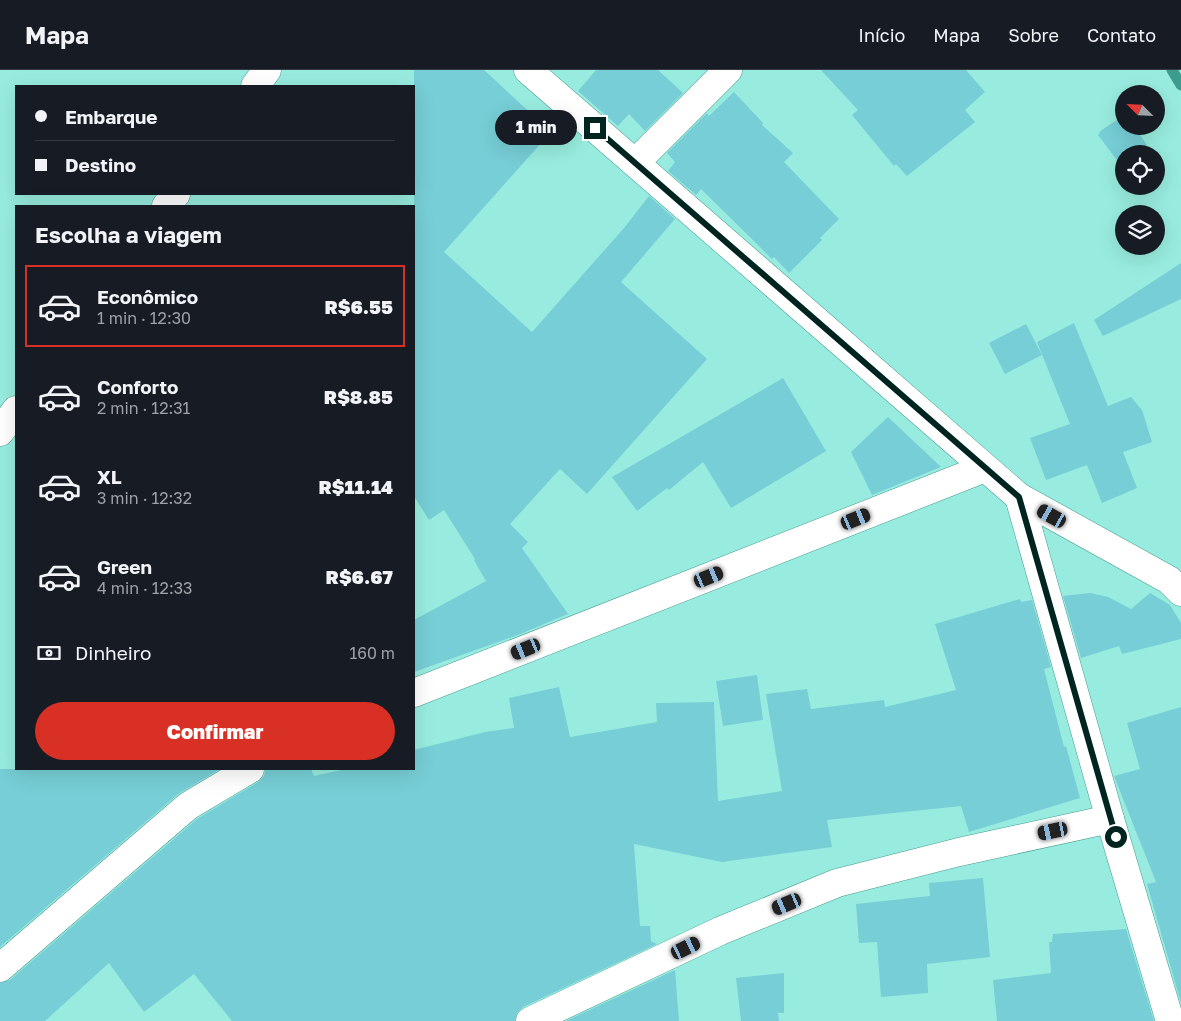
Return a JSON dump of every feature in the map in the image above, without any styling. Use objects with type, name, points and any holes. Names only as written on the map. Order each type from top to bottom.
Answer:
[{"type":"street","points":[[256,85],[267,70]]},
{"type":"street","points":[[528,70],[1019,497],[1169,580],[1181,592]]},
{"type":"street","points":[[635,163],[728,70]]},
{"type":"street","points":[[167,205],[175,195]]},
{"type":"street","points":[[0,432],[15,411]]},
{"type":"street","points":[[415,693],[984,468]]},
{"type":"street","points":[[1019,497],[1110,819],[1170,1021]]},
{"type":"street","points":[[0,968],[188,806],[248,770]]},
{"type":"street","points":[[530,1021],[720,931],[837,883],[959,852],[1110,819]]},
{"type":"building","points":[[414,70],[484,70],[551,132],[444,252],[532,332],[624,228],[649,196],[675,219],[621,282],[707,359],[587,494],[560,469],[510,524],[528,542],[522,548],[568,614],[518,635],[415,672],[415,619],[486,581],[475,559],[444,510],[429,520],[415,498]]},
{"type":"building","points":[[596,70],[658,70],[683,93],[645,131],[629,114],[618,126],[578,91]]},
{"type":"building","points":[[821,70],[966,70],[985,92],[965,110],[975,122],[907,176],[896,164],[894,166],[852,115],[858,110]]},
{"type":"building","points":[[734,92],[763,123],[762,125],[793,153],[784,162],[839,219],[820,238],[822,240],[789,273],[774,257],[772,259],[701,189],[696,195],[668,171],[675,162],[667,153],[707,113],[709,116]]},
{"type":"building","points":[[1115,121],[1115,135],[1140,135],[1147,145],[1115,145],[1115,158],[1098,135],[1099,132]]},
{"type":"building","points":[[1181,263],[1181,299],[1103,336],[1094,320]]},
{"type":"building","points":[[1074,323],[1108,406],[1131,397],[1142,410],[1152,442],[1123,452],[1137,488],[1102,503],[1087,465],[1046,480],[1030,438],[1070,424],[1037,342]]},
{"type":"building","points":[[1026,324],[1042,355],[1005,374],[989,343]]},
{"type":"building","points":[[783,378],[826,451],[731,508],[703,462],[669,490],[667,488],[637,511],[612,477]]},
{"type":"building","points":[[888,417],[941,467],[872,495],[851,452]]},
{"type":"building","points":[[1090,593],[1108,597],[1131,609],[1150,593],[1170,605],[1181,623],[1181,639],[1122,654],[1119,646],[1081,658],[1063,596]]},
{"type":"building","points":[[1020,599],[1021,602],[1032,600],[1051,667],[1044,669],[1064,747],[1066,746],[1080,798],[969,832],[961,806],[827,820],[832,847],[722,862],[634,844],[640,926],[650,926],[651,941],[657,944],[523,1007],[517,1013],[515,1021],[232,1021],[194,974],[144,1012],[109,963],[45,1021],[0,1021],[0,983],[10,980],[197,819],[258,782],[264,776],[266,770],[311,770],[314,776],[341,770],[415,770],[415,750],[485,732],[514,728],[509,698],[559,687],[570,737],[657,722],[656,703],[714,702],[718,801],[782,791],[766,694],[807,689],[811,709],[884,700],[885,707],[956,690],[935,624]]},
{"type":"building","points":[[757,675],[763,720],[723,726],[716,681]]},
{"type":"building","points":[[1181,707],[1181,1003],[1147,884],[1156,882],[1114,776],[1140,769],[1127,723]]},
{"type":"building","points":[[0,769],[218,770],[178,794],[0,947]]},
{"type":"building","points":[[983,878],[990,957],[927,964],[928,993],[881,997],[877,942],[859,943],[856,904],[930,896],[929,883]]},
{"type":"building","points":[[1126,929],[1154,1021],[997,1021],[993,980],[1051,973],[1049,942],[1052,942],[1053,934]]},
{"type":"building","points":[[675,970],[679,1021],[566,1021]]},
{"type":"building","points":[[784,973],[784,1013],[778,1013],[779,1021],[741,1021],[736,978]]},
{"type":"waterway","points":[[1172,70],[1181,85]]},
{"type":"route","points":[[595,128],[1019,497],[1116,837]]}]
